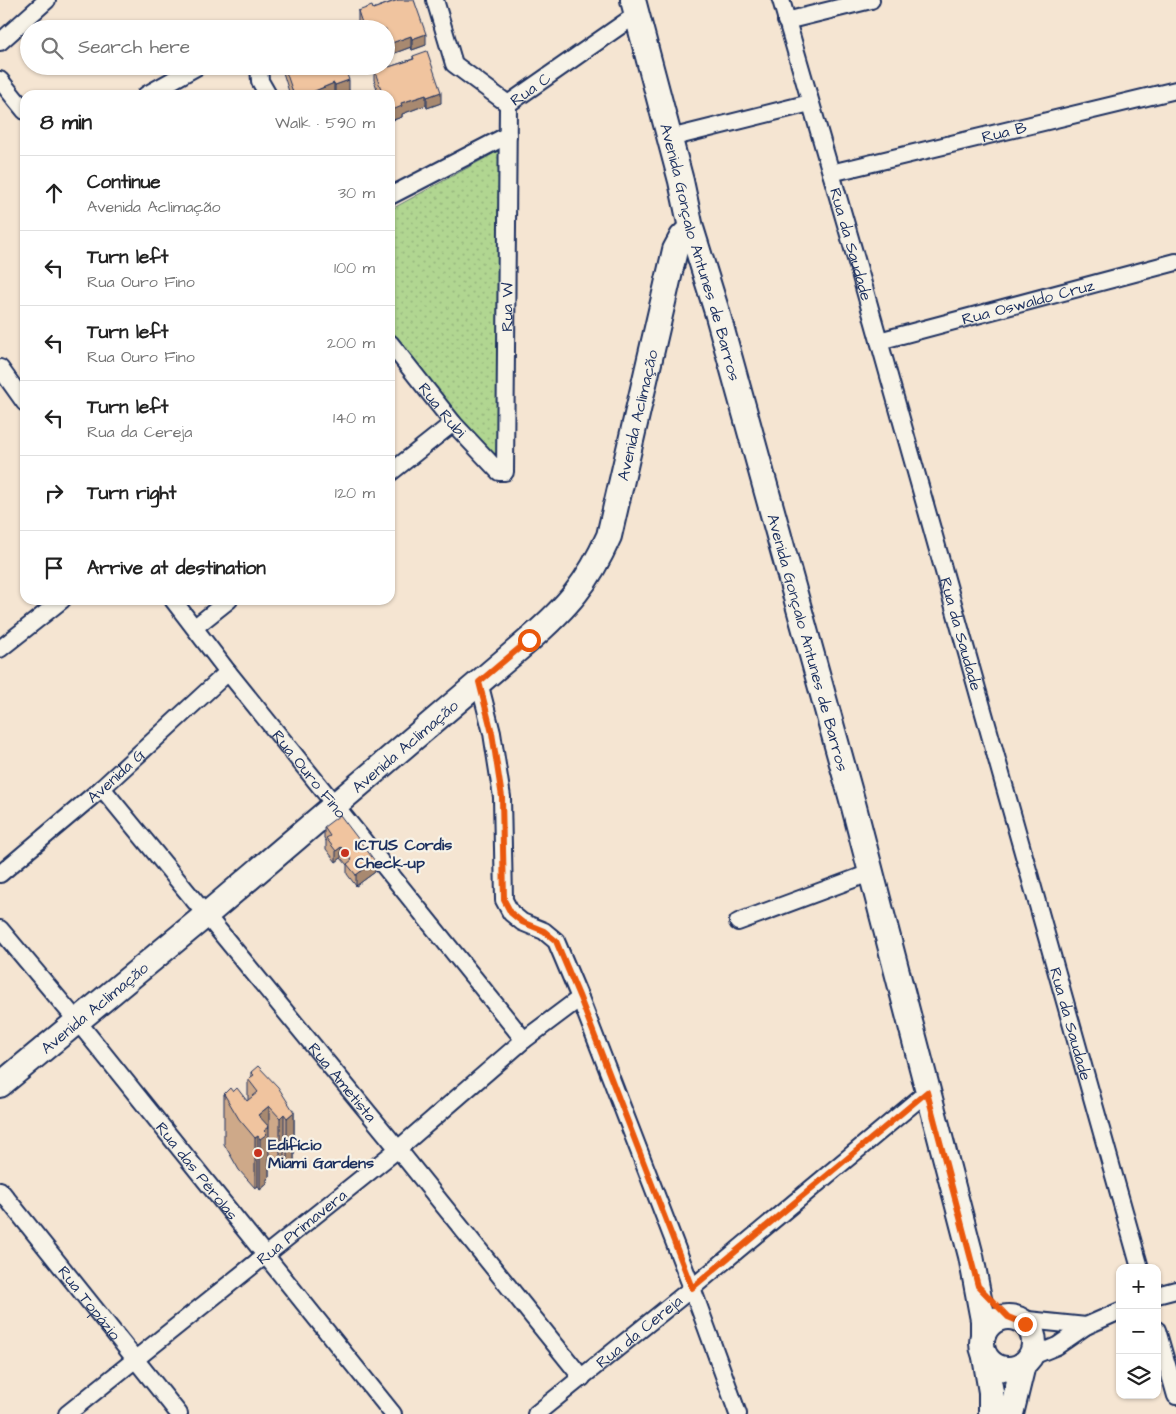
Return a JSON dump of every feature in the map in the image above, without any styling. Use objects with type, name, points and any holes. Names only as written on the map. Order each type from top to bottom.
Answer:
[{"type":"main road","name":"Avenida Gonçalo Antunes de Barros","points":[[635,7],[670,138],[691,228],[717,312],[870,873],[978,1286],[983,1334],[982,1349],[991,1392],[991,1414]]},
{"type":"main road","name":"Avenida Aclimação","points":[[0,1085],[206,915],[558,615],[579,592],[595,568],[609,536],[675,250],[682,237],[691,228]]},
{"type":"main road","name":"Avenida Gonçalo Antunes de Barros","points":[[978,1286],[1013,1318],[1031,1331],[1034,1339],[1011,1414]]},
{"type":"main road","points":[[983,1334],[993,1322],[1013,1318]]},
{"type":"main road","points":[[985,1357],[998,1368],[1007,1370],[1027,1361]]},
{"type":"street","points":[[25,20],[47,0]]},
{"type":"street","points":[[435,0],[454,64],[508,104]]},
{"type":"street","name":"Rua da Saudade","points":[[781,0],[1139,1264]]},
{"type":"street","points":[[786,21],[871,0]]},
{"type":"street","name":"Rua C","points":[[508,135],[508,104],[635,7]]},
{"type":"street","points":[[0,42],[20,24]]},
{"type":"street","points":[[155,90],[182,75]]},
{"type":"street","points":[[260,75],[260,81],[265,90]]},
{"type":"street","points":[[0,80],[20,105]]},
{"type":"street","name":"Rua B","points":[[831,173],[1176,90]]},
{"type":"street","points":[[670,138],[810,103]]},
{"type":"street","points":[[395,193],[508,135]]},
{"type":"street","name":"Rua W","points":[[499,472],[505,472],[506,466],[508,135]]},
{"type":"street","name":"Rua Oswaldo Cruz","points":[[879,341],[1176,262]]},
{"type":"street","name":"Rua Rubi","points":[[395,350],[453,423],[499,472]]},
{"type":"street","points":[[0,368],[20,397]]},
{"type":"street","points":[[395,469],[453,423]]},
{"type":"street","points":[[0,649],[56,605]]},
{"type":"street","name":"Rua Ouro Fino","points":[[177,605],[228,672],[524,1040]]},
{"type":"street","points":[[195,627],[223,605]]},
{"type":"street","name":"Avenida G","points":[[0,874],[102,788],[228,672]]},
{"type":"street","points":[[479,682],[492,733],[502,797],[504,900],[511,913],[522,922],[544,931],[556,941],[580,998],[692,1288],[738,1414]]},
{"type":"street","name":"Rua Ametista","points":[[102,788],[398,1149],[582,1378]]},
{"type":"street","points":[[738,922],[870,873]]},
{"type":"street","name":"Rua das Pérolas","points":[[0,930],[78,1022],[393,1414]]},
{"type":"street","name":"Rua Primavera","points":[[67,1414],[398,1149],[524,1040],[580,998]]},
{"type":"street","name":"Rua da Cereja","points":[[536,1414],[692,1288],[927,1092]]},
{"type":"street","name":"Rua Topázio","points":[[0,1190],[179,1414]]},
{"type":"street","points":[[1161,1294],[1176,1290]]},
{"type":"street","points":[[1027,1361],[1057,1346],[1086,1326],[1116,1312]]},
{"type":"street","points":[[1013,1318],[1086,1326]]},
{"type":"street","points":[[1161,1344],[1176,1396]]},
{"type":"green space","points":[[502,149],[502,467],[395,340],[395,207]]},
{"type":"building","points":[[398,0],[414,0],[426,34],[412,39],[411,36],[395,42],[395,20],[361,20],[358,11],[372,6],[373,9]]},
{"type":"building","points":[[427,51],[441,92],[401,103],[402,106],[395,109],[395,90],[381,90],[376,75],[395,75],[395,65],[414,59],[413,56]]},
{"type":"building","points":[[287,75],[347,75],[349,80],[335,85],[334,83],[317,90],[292,90]]},
{"type":"building","points":[[340,815],[375,861],[356,875],[347,864],[352,860],[341,847],[336,851],[326,838],[330,836],[324,827]]},
{"type":"building","points":[[258,1066],[278,1087],[294,1112],[287,1118],[284,1114],[280,1118],[269,1106],[258,1115],[269,1127],[264,1131],[267,1134],[260,1139],[258,1136],[255,1138],[239,1119],[224,1094],[230,1088],[233,1092],[237,1088],[247,1101],[258,1092],[248,1079],[254,1075],[251,1072]]},
{"type":"place","name":"ICTUS Cordis Check-up","points":[[345,853]]},
{"type":"place","name":"Edifício Miami Gardens","points":[[258,1153]]},
{"type":"route","points":[[529,640],[479,682],[492,733],[502,797],[504,900],[511,913],[522,922],[544,931],[556,941],[580,998],[692,1288],[927,1092],[978,1286],[996,1307],[1008,1317],[1018,1319],[1025,1324]]}]
